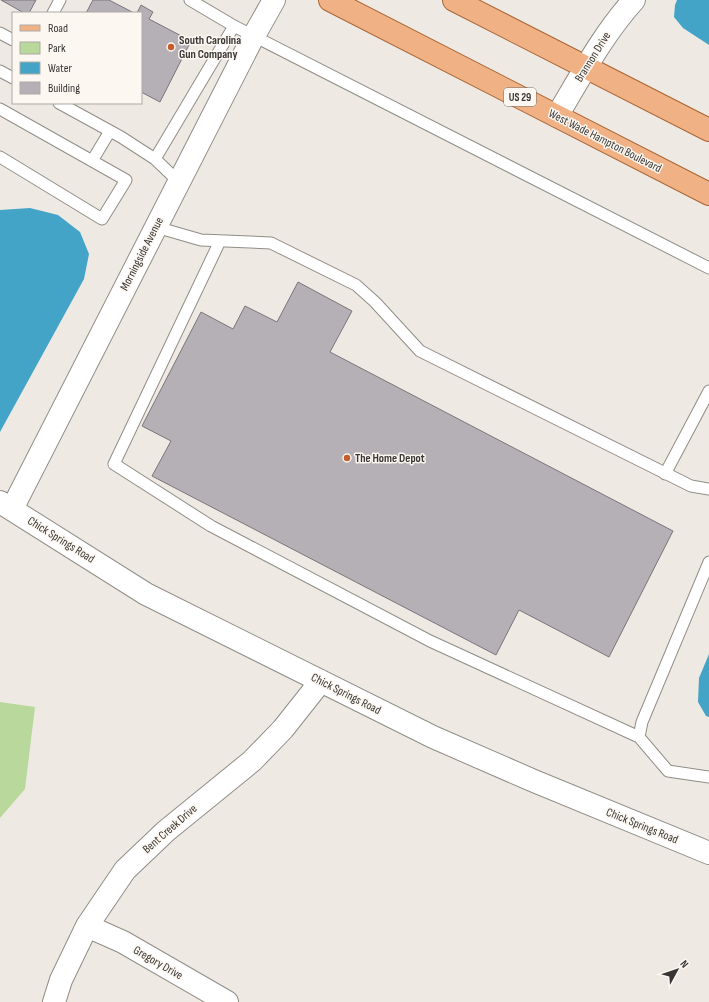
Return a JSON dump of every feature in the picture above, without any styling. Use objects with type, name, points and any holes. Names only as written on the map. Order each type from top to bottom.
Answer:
[{"type":"main road","name":"West Wade Hampton Boulevard","points":[[330,0],[709,194]]},
{"type":"main road","points":[[454,0],[709,130]]},
{"type":"street","name":"Morningside Avenue","points":[[6,505],[156,227],[253,37],[274,0]]},
{"type":"street","name":"Brannon Drive","points":[[557,116],[586,67],[620,16],[634,0]]},
{"type":"street","name":"Chick Springs Road","points":[[6,505],[146,594],[433,737],[534,781],[709,853]]},
{"type":"street","name":"Bent Creek Drive","points":[[54,1002],[61,980],[87,926],[125,870],[166,831],[252,761],[283,729],[322,681]]},
{"type":"street","name":"Gregory Drive","points":[[87,926],[123,942],[227,1002]]},
{"type":"lane","points":[[54,12],[60,0]]},
{"type":"lane","points":[[190,0],[253,37],[709,268]]},
{"type":"lane","points":[[156,159],[234,26]]},
{"type":"lane","points":[[0,33],[12,39]]},
{"type":"lane","points":[[0,71],[12,77]]},
{"type":"lane","points":[[61,104],[110,131],[156,159],[179,182]]},
{"type":"lane","points":[[0,109],[126,180],[102,219],[0,157]]},
{"type":"lane","points":[[92,161],[110,131]]},
{"type":"lane","points":[[156,227],[201,240],[271,243],[356,286],[375,302],[420,351],[665,474],[691,486],[709,489]]},
{"type":"lane","points":[[220,241],[114,464],[211,526],[430,641],[639,737],[668,771],[709,777]]},
{"type":"lane","points":[[665,474],[709,391]]},
{"type":"lane","points":[[639,737],[642,722],[709,562]]},
{"type":"green space","points":[[0,702],[35,707],[25,789],[0,818]]},
{"type":"water","points":[[677,0],[709,0],[709,45],[683,28],[674,17]]},
{"type":"water","points":[[30,208],[58,215],[80,232],[89,254],[84,279],[0,432],[0,210]]},
{"type":"water","points":[[709,654],[709,717],[706,716],[698,702],[699,678]]},
{"type":"building","points":[[1,0],[36,0],[30,12],[22,12]]},
{"type":"building","points":[[93,0],[109,0],[132,12],[87,12]]},
{"type":"building","points":[[141,5],[153,12],[149,19],[191,41],[160,102],[142,93],[142,12],[138,12]]},
{"type":"building","name":"The Home Depot","points":[[298,282],[352,311],[330,352],[673,531],[609,657],[519,610],[496,655],[152,476],[171,441],[142,426],[201,312],[233,329],[245,306],[277,322]]},
{"type":"place","name":"South Carolina Gun Company","points":[[171,47]]},
{"type":"place","name":"The Home Depot","points":[[347,458]]}]
